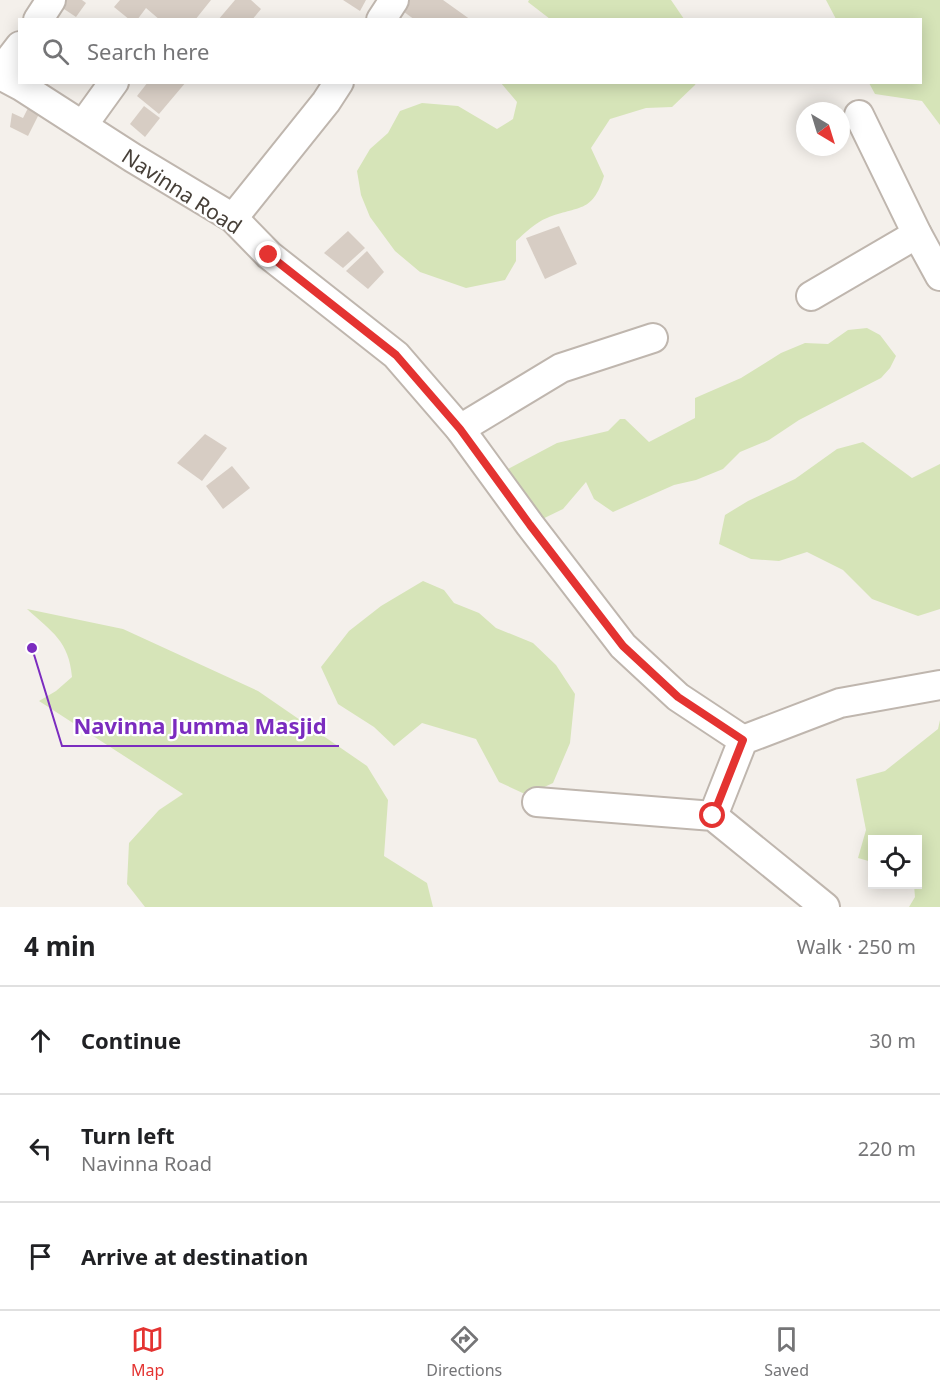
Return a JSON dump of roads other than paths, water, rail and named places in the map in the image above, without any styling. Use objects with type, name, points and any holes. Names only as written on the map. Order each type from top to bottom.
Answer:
[{"type":"street","points":[[39,18],[51,0]]},
{"type":"street","points":[[382,18],[394,0]]},
{"type":"street","points":[[0,74],[18,49]]},
{"type":"street","name":"Navinna Road","points":[[0,74],[233,218],[269,255],[396,355],[460,429],[623,646],[678,697],[743,740]]},
{"type":"street","points":[[83,125],[113,84]]},
{"type":"street","points":[[233,218],[326,102],[338,84]]},
{"type":"street","points":[[859,115],[940,276]]},
{"type":"street","points":[[811,296],[917,234]]},
{"type":"street","points":[[460,429],[561,368],[653,338]]},
{"type":"street","points":[[713,816],[743,740],[840,704],[940,684]]},
{"type":"street","points":[[537,802],[713,816],[825,907]]},
{"type":"place","name":"Navinna Jumma Masjid","points":[[32,648]]}]
